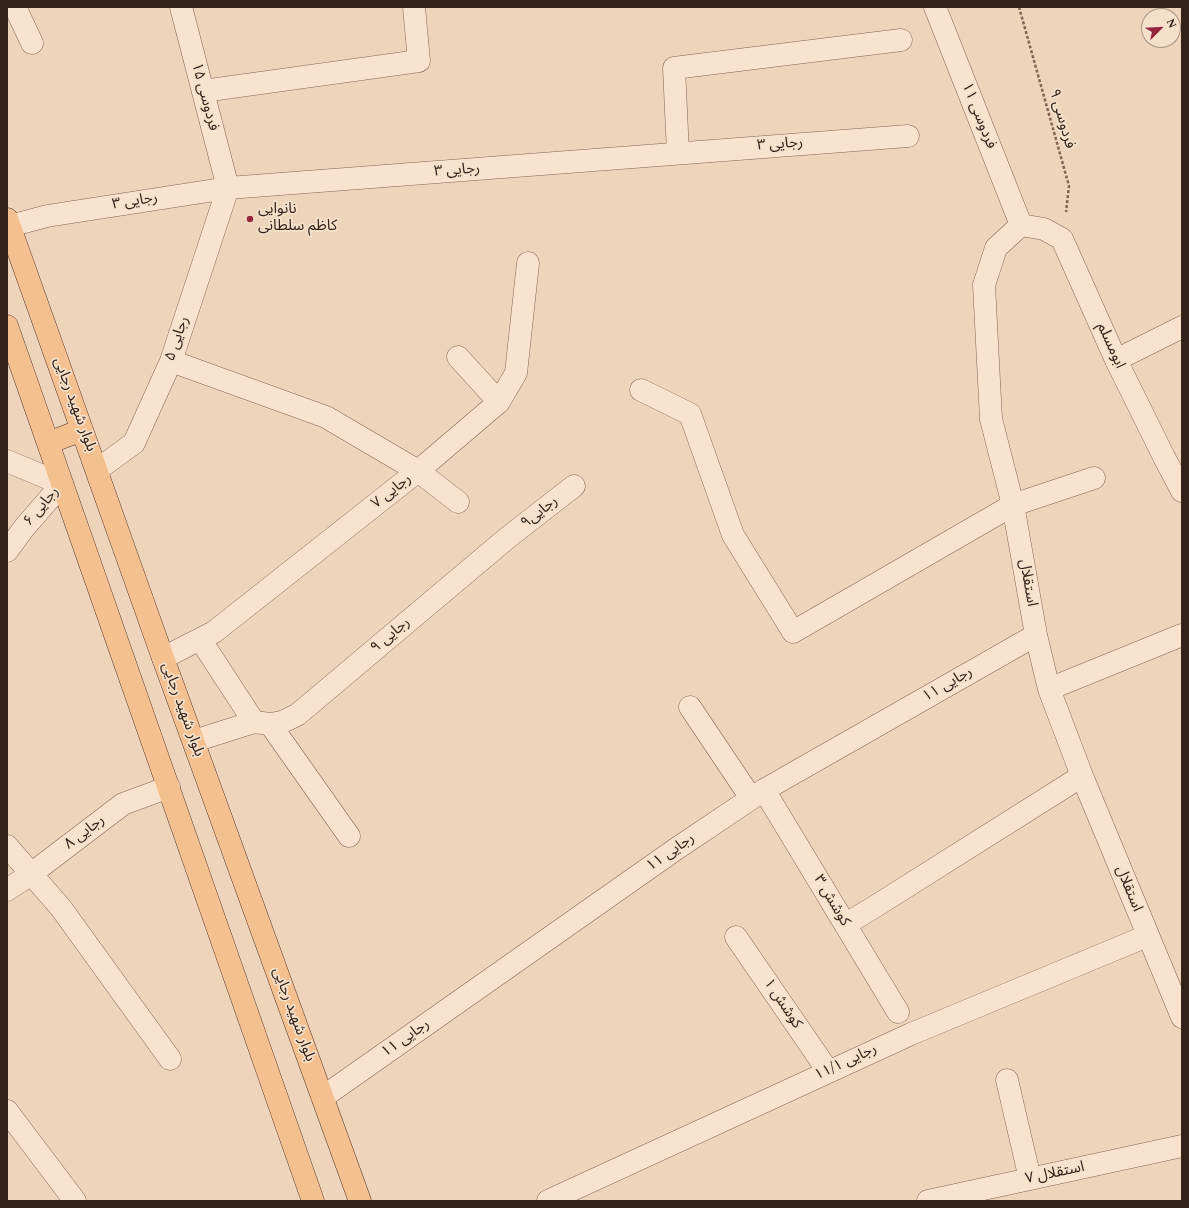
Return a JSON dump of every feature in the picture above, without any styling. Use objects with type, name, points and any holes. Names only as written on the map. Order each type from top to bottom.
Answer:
[{"type":"main road","name":"بلوار شهید رجایی","points":[[8,223],[163,658],[360,1201]]},
{"type":"main road","points":[[7,326],[169,787],[309,1197]]},
{"type":"main road","points":[[48,443],[82,430]]},
{"type":"street","points":[[14,7],[32,43]]},
{"type":"street","name":"فردوسی ۱۵","points":[[181,7],[228,188]]},
{"type":"street","points":[[203,91],[419,61],[414,7]]},
{"type":"street","name":"فردوسی ۱۱","points":[[935,7],[1021,225]]},
{"type":"street","points":[[678,153],[674,68],[901,40]]},
{"type":"street","name":"رجایی ۳","points":[[8,223],[228,188],[908,136]]},
{"type":"street","name":"رجایی ۵","points":[[97,470],[134,443],[171,361],[228,188]]},
{"type":"street","points":[[1021,225],[1044,230],[1062,238]]},
{"type":"street","name":"استقلال","points":[[1021,225],[996,248],[984,285],[991,419],[1013,505],[1036,635],[1049,689],[1082,776],[1182,1017]]},
{"type":"street","name":"ابومسلم","points":[[1062,238],[1116,360],[1182,491]]},
{"type":"street","name":"رجایی ۷","points":[[163,658],[214,632],[418,471],[499,402],[516,373],[528,263]]},
{"type":"street","points":[[1116,360],[1182,327]]},
{"type":"street","points":[[458,357],[499,402]]},
{"type":"street","points":[[171,361],[326,417],[418,471],[458,502]]},
{"type":"street","points":[[641,390],[690,414],[734,535],[793,632],[1013,505],[1094,478]]},
{"type":"street","points":[[7,461],[62,484]]},
{"type":"street","name":"رجایی ۶","points":[[7,551],[24,528],[62,484]]},
{"type":"street","name":"رجایی۹","points":[[506,539],[574,486]]},
{"type":"street","name":"رجایی ۹","points":[[262,723],[282,722],[297,715],[506,539]]},
{"type":"street","name":"رجایی ۱۱","points":[[323,1096],[757,794],[1036,635]]},
{"type":"street","points":[[1049,689],[1182,635]]},
{"type":"street","points":[[200,639],[262,723],[350,836]]},
{"type":"street","name":"کوشش ۳","points":[[690,707],[757,794],[846,924],[898,1012]]},
{"type":"street","points":[[194,741],[262,723]]},
{"type":"street","points":[[846,924],[1082,776]]},
{"type":"street","name":"رجایی ۸","points":[[7,890],[31,874],[123,804],[169,787]]},
{"type":"street","points":[[7,846],[61,908],[170,1059]]},
{"type":"street","name":"رجایی ۱۱/۱","points":[[548,1201],[911,1034],[1148,936]]},
{"type":"street","name":"کوشش ۱","points":[[736,937],[828,1071]]},
{"type":"street","points":[[1007,1080],[1030,1179]]},
{"type":"street","points":[[7,1111],[75,1201]]},
{"type":"street","name":"استقلال ۷","points":[[928,1201],[1182,1146]]},
{"type":"path","name":"فردوسی ۹","points":[[1019,7],[1069,186],[1062,238]]},
{"type":"place","name":"نانوایی کاظم سلطانی","points":[[250,219]]}]
